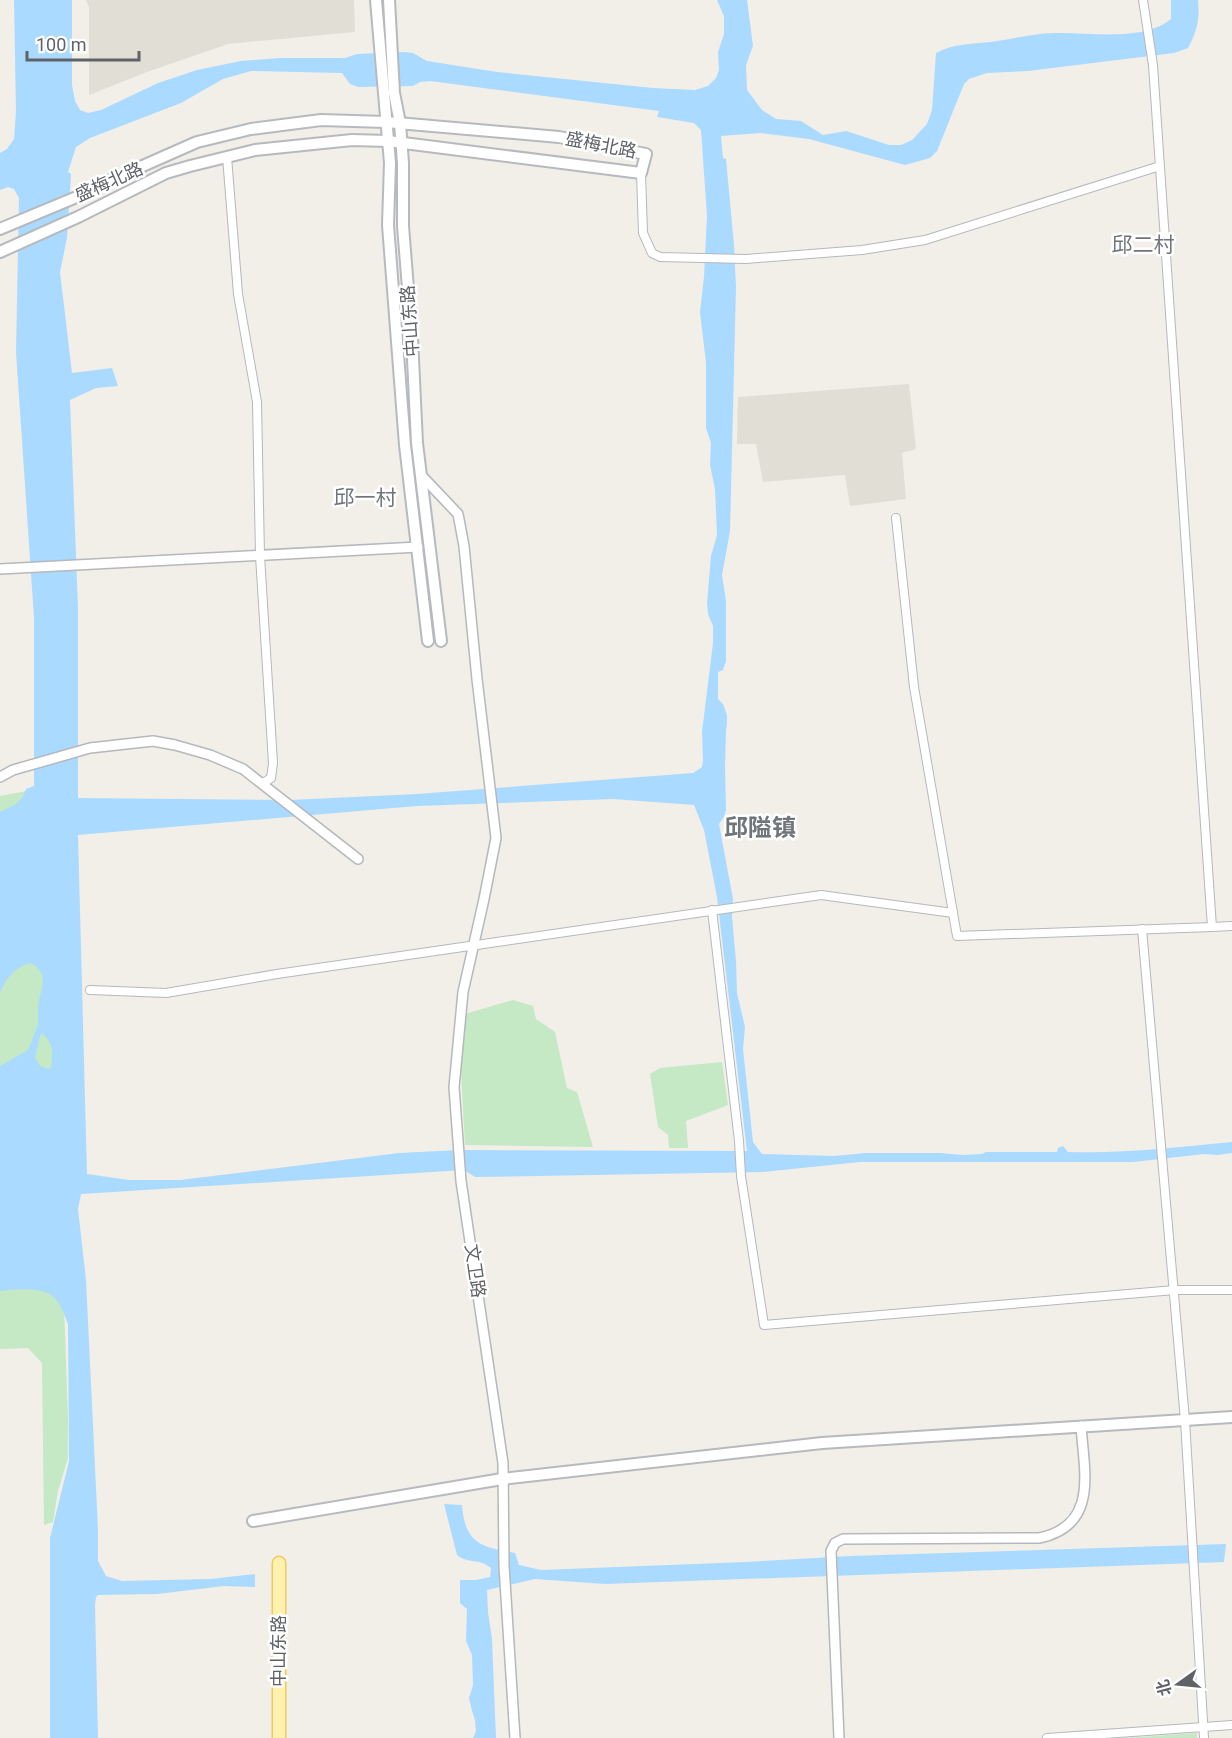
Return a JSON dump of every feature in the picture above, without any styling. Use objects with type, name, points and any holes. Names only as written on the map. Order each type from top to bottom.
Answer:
[{"type":"main road","name":"中山东路","points":[[376,0],[380,48],[389,92],[400,123],[403,163],[403,226],[417,443],[441,641]]},
{"type":"main road","name":"中山东路","points":[[389,0],[392,46],[386,122],[390,163],[388,225],[405,445],[428,640]]},
{"type":"main road","name":"盛梅北路","points":[[1,229],[197,142],[251,129],[321,120],[386,122],[559,137],[646,154],[641,173],[388,141],[352,140],[255,150],[166,173],[3,251]]},
{"type":"main road","points":[[253,1521],[502,1479],[822,1443],[1232,1418]]},
{"type":"main road","name":"中山东路","points":[[279,1563],[279,1738]]},
{"type":"street","points":[[1143,0],[1153,65],[1212,927]]},
{"type":"street","points":[[227,157],[238,294],[257,402],[260,556],[273,763],[271,778],[263,783]]},
{"type":"street","points":[[641,173],[644,233],[652,253],[660,257],[746,259],[862,250],[925,240],[1160,166]]},
{"type":"street","name":"文卫路","points":[[421,475],[458,514],[464,546],[496,838],[463,992],[454,1087],[461,1181],[503,1463],[504,1566],[514,1738]]},
{"type":"street","points":[[896,518],[914,687],[957,936],[1232,926]]},
{"type":"street","points":[[0,569],[418,547]]},
{"type":"street","points":[[0,777],[13,770],[90,748],[153,741],[175,745],[210,755],[243,769],[358,859]]},
{"type":"street","points":[[90,990],[166,993],[277,974],[821,895],[953,913]]},
{"type":"street","points":[[712,910],[739,1141],[741,1176],[764,1325],[1175,1290],[1232,1290]]},
{"type":"street","points":[[1142,929],[1185,1420],[1204,1738]]},
{"type":"street","points":[[839,1738],[831,1580],[831,1551],[835,1543],[843,1539],[1039,1538],[1053,1535],[1068,1526],[1079,1511],[1084,1497],[1081,1426]]},
{"type":"street","points":[[1047,1738],[1232,1725]]},
{"type":"shaded area","points":[[86,0],[354,0],[355,32],[228,44],[89,95],[89,7]]},
{"type":"shaded area","points":[[909,384],[916,449],[902,453],[906,499],[850,506],[845,475],[763,482],[756,444],[737,444],[738,397]]},
{"type":"green space","points":[[27,791],[55,1051],[68,1418],[68,1458],[58,1491],[53,1522],[44,1525],[42,1363],[28,1348],[0,1349],[0,796]]},
{"type":"green space","points":[[513,1000],[533,1006],[536,1019],[555,1032],[567,1088],[577,1092],[593,1147],[465,1145],[458,1016]]},
{"type":"green space","points":[[722,1062],[728,1105],[686,1121],[688,1148],[669,1148],[668,1135],[658,1127],[650,1074],[660,1068]]},
{"type":"green space","points":[[1197,1733],[1197,1738],[1127,1738]]},
{"type":"water","points":[[14,0],[72,0],[72,85],[75,101],[80,110],[88,113],[101,110],[158,83],[197,70],[241,61],[280,58],[345,58],[357,54],[404,52],[413,53],[427,61],[497,72],[653,88],[695,90],[708,86],[716,78],[719,70],[718,52],[724,34],[724,16],[717,0],[747,0],[753,46],[746,65],[747,90],[762,110],[776,119],[801,121],[823,135],[846,131],[889,145],[901,145],[912,140],[927,124],[932,110],[936,53],[942,50],[955,46],[1040,34],[1143,32],[1171,19],[1171,0],[1198,0],[1199,13],[1196,31],[1188,48],[1174,53],[1028,71],[987,73],[969,79],[964,84],[937,151],[930,158],[905,165],[809,139],[761,133],[721,136],[723,158],[726,159],[736,287],[730,531],[722,575],[726,601],[726,661],[723,670],[718,672],[718,699],[723,704],[727,715],[726,810],[719,824],[733,899],[737,993],[745,1027],[743,1049],[753,1142],[762,1154],[834,1156],[866,1153],[940,1153],[963,1155],[986,1152],[1057,1152],[1058,1148],[1063,1146],[1068,1152],[1109,1152],[1232,1142],[1232,1153],[1133,1162],[860,1162],[763,1172],[475,1177],[464,1170],[81,1194],[78,1209],[86,1280],[98,1561],[106,1576],[122,1581],[210,1579],[255,1574],[255,1587],[224,1586],[157,1594],[98,1595],[96,1597],[98,1738],[50,1738],[50,1538],[69,1461],[68,1324],[57,1301],[46,1292],[26,1289],[0,1291],[0,1066],[28,1050],[38,1025],[38,1005],[43,983],[42,974],[36,966],[30,963],[11,974],[0,993],[0,812],[16,804],[26,789],[34,786],[34,618],[16,352],[19,198],[14,189],[8,187],[0,190],[0,153],[7,149],[14,139],[16,112]],"holes":[[[251,71],[342,73],[350,84],[358,87],[413,86],[420,82],[430,81],[659,111],[657,117],[694,123],[701,130],[707,216],[700,312],[706,363],[706,428],[711,443],[710,465],[715,489],[717,535],[711,556],[707,603],[708,614],[713,626],[713,643],[702,732],[703,761],[702,767],[693,773],[417,794],[290,800],[78,798],[78,608],[70,400],[96,388],[118,386],[112,368],[72,373],[60,272],[67,238],[71,174],[68,172],[76,147],[90,138],[181,103],[223,79]],[[613,799],[694,805],[704,830],[717,897],[747,1151],[461,1150],[399,1153],[180,1180],[129,1180],[87,1174],[78,835],[417,806]],[[41,1033],[50,1044],[51,1068],[40,1066],[35,1057]]]},
{"type":"water","points":[[444,1504],[462,1505],[467,1528],[476,1541],[492,1548],[515,1553],[519,1565],[541,1570],[850,1556],[1226,1544],[1224,1562],[605,1584],[535,1579],[487,1590],[492,1639],[496,1738],[473,1738],[476,1731],[475,1720],[469,1698],[473,1685],[472,1655],[466,1641],[467,1609],[460,1603],[460,1580],[490,1577],[491,1568],[457,1555]]},
{"type":"district","name":"邱二村","points":[[1143,245]]},
{"type":"district","name":"邱一村","points":[[365,498]]},
{"type":"district","name":"邱隘镇","points":[[760,828]]}]
